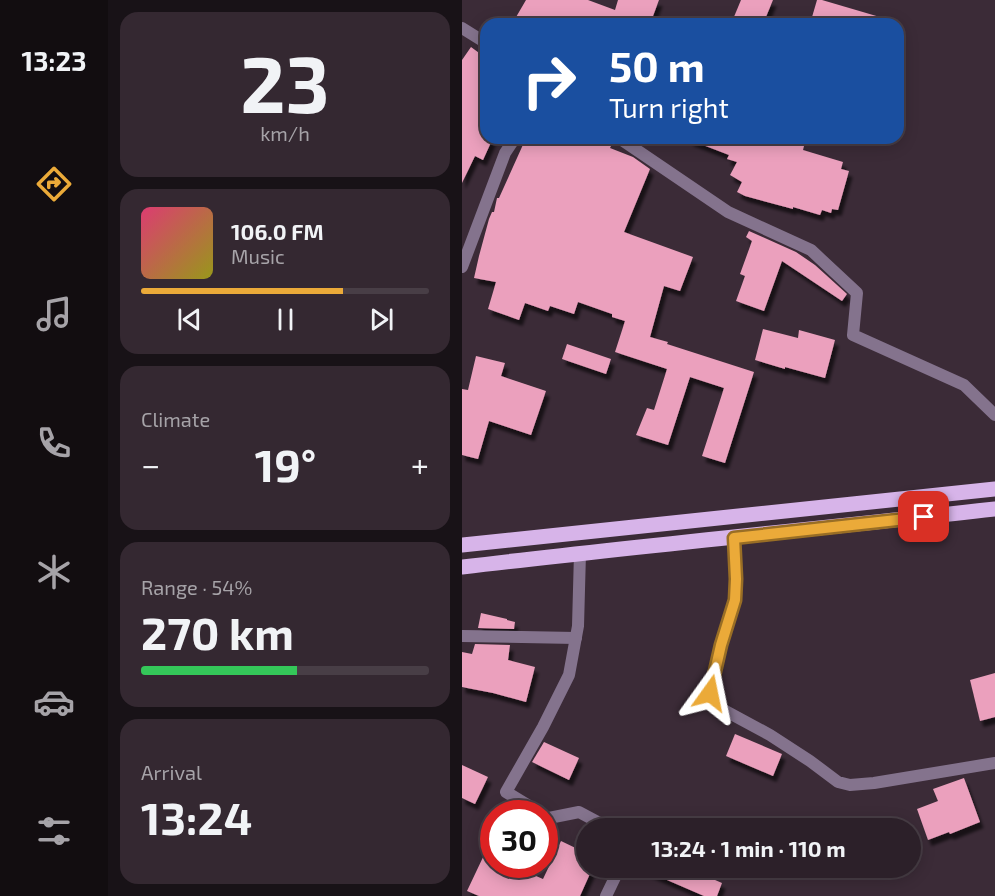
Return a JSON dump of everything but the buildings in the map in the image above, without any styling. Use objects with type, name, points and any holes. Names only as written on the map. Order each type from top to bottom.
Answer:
[{"type":"main road","points":[[462,545],[995,489]]},
{"type":"main road","points":[[462,567],[995,509]]},
{"type":"street","points":[[462,28],[480,40]]},
{"type":"street","points":[[462,267],[505,153],[511,144]]},
{"type":"street","points":[[628,144],[728,212],[811,250],[857,293],[853,335],[964,385],[995,415]]},
{"type":"street","points":[[734,538],[735,600],[721,645],[710,693],[720,708],[770,735],[838,782],[850,785],[995,762]]},
{"type":"street","points":[[519,800],[506,792],[569,675],[578,626],[580,553]]},
{"type":"street","points":[[462,636],[576,638]]},
{"type":"street","points":[[558,816],[579,812],[590,818]]},
{"type":"street","points":[[606,896],[615,878]]},
{"type":"route","points":[[710,693],[721,645],[735,600],[734,538],[924,517]]}]
